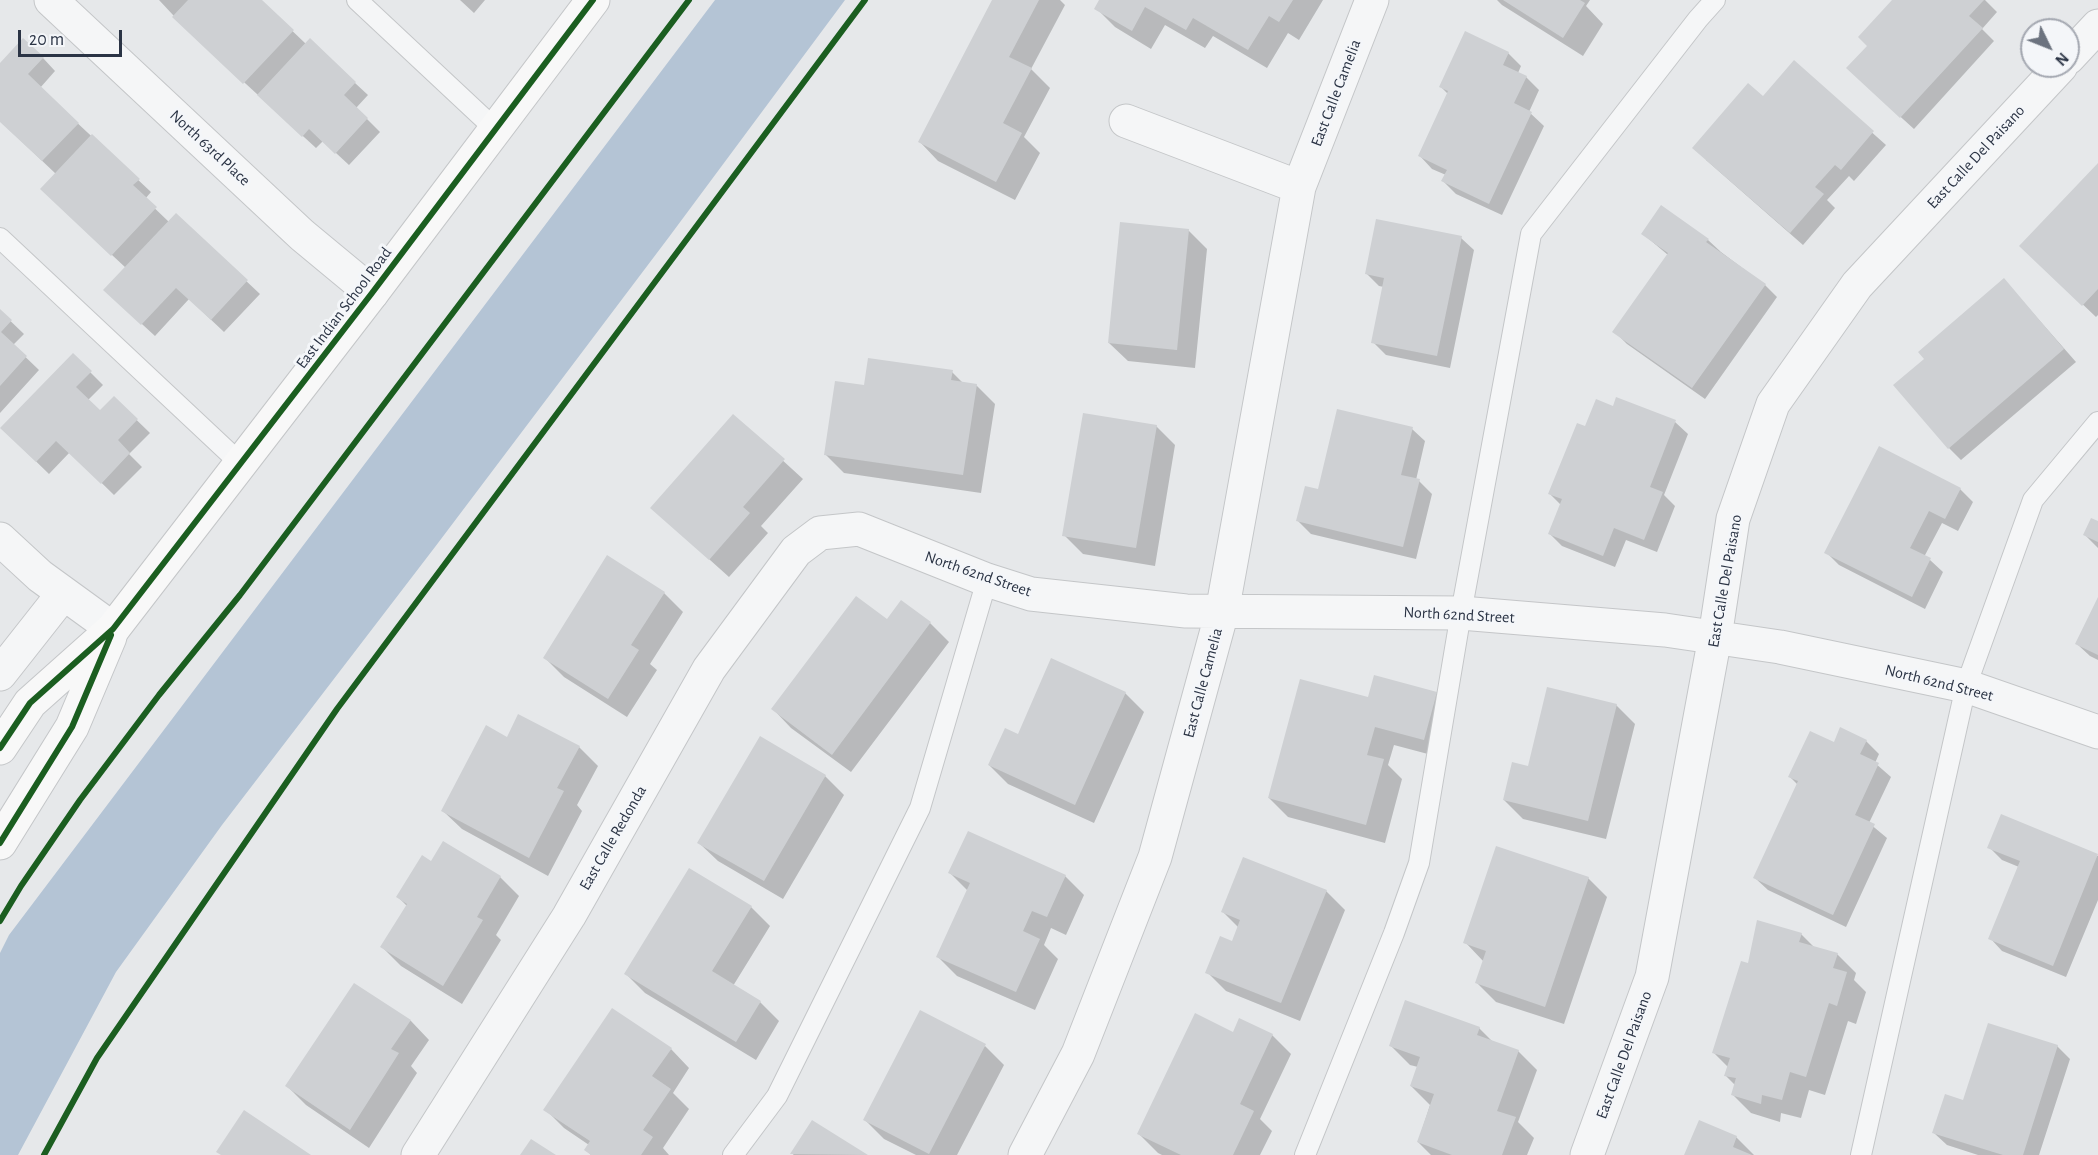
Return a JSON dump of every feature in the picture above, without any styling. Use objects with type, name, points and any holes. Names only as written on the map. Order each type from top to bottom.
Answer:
[{"type":"main road","name":"East Indian School Road","points":[[0,748],[30,703],[113,629],[372,293],[593,0]]},
{"type":"main road","name":"East Indian School Road","points":[[0,843],[72,727],[113,629]]},
{"type":"street","name":"North 63rd Place","points":[[51,0],[302,235],[372,293]]},
{"type":"street","name":"East Calle Camelia","points":[[1025,1155],[1078,1054],[1155,857],[1222,612],[1299,187],[1372,0]]},
{"type":"street","points":[[2080,45],[2098,26]]},
{"type":"street","name":"East Calle Del Paisano","points":[[1587,1155],[1652,977],[1715,637],[1733,519],[1773,404],[1857,285],[2050,78]]},
{"type":"street","points":[[1126,121],[1299,187]]},
{"type":"street","name":"North 62nd Street","points":[[820,533],[859,529],[987,580],[1031,594],[1186,611],[1461,612],[1665,630],[1715,637],[1779,647],[1966,686],[2098,732]]},
{"type":"street","name":"East Calle Redonda","points":[[418,1155],[569,916],[709,669],[796,551],[820,533]]},
{"type":"street","points":[[0,538],[63,594],[113,629]]},
{"type":"street","points":[[0,674],[63,594]]},
{"type":"lane","points":[[357,0],[496,130]]},
{"type":"lane","points":[[1305,1155],[1394,933],[1419,863],[1461,612],[1532,234],[1715,0]]},
{"type":"lane","points":[[0,238],[241,464]]},
{"type":"lane","points":[[1861,1155],[1966,686],[2033,500],[2098,422]]},
{"type":"lane","points":[[733,1155],[777,1096],[920,808],[987,580]]},
{"type":"water","points":[[715,0],[845,0],[435,547],[222,825],[116,972],[18,1155],[0,1155],[0,953],[9,935]]},
{"type":"building","points":[[188,0],[262,0],[294,30],[243,84],[172,17]]},
{"type":"building","points":[[992,0],[1039,0],[1009,57],[1032,68],[1003,123],[1022,133],[996,182],[918,142]]},
{"type":"building","points":[[1099,0],[1293,0],[1279,22],[1269,16],[1248,50],[1193,18],[1186,30],[1145,7],[1132,31],[1094,9]]},
{"type":"building","points":[[1503,0],[1580,0],[1585,3],[1563,38]]},
{"type":"building","points":[[1892,0],[1984,0],[1969,16],[1983,28],[1900,118],[1846,68],[1867,46],[1858,37]]},
{"type":"building","points":[[1465,31],[1509,52],[1503,65],[1527,76],[1514,103],[1532,112],[1489,204],[1441,181],[1447,170],[1418,156],[1448,91],[1439,87]]},
{"type":"building","points":[[23,38],[44,57],[28,74],[79,123],[42,161],[0,122],[0,63]]},
{"type":"building","points":[[310,38],[356,82],[344,95],[368,118],[335,154],[309,129],[302,137],[257,95]]},
{"type":"building","points":[[1794,60],[1874,131],[1841,170],[1835,165],[1815,187],[1824,194],[1790,233],[1692,148],[1748,83],[1763,96]]},
{"type":"building","points":[[92,134],[140,179],[133,185],[157,207],[111,256],[40,189]]},
{"type":"building","points":[[2098,163],[2098,289],[2082,306],[2019,246]]},
{"type":"building","points":[[1661,205],[1709,239],[1706,242],[1766,284],[1692,388],[1612,332],[1668,253],[1641,234]]},
{"type":"building","points":[[176,213],[248,280],[211,320],[176,288],[141,325],[103,290]]},
{"type":"building","points":[[1376,219],[1462,236],[1437,356],[1371,343],[1384,278],[1365,274]]},
{"type":"building","points":[[1120,222],[1189,229],[1177,350],[1108,343]]},
{"type":"building","points":[[2004,278],[2064,349],[1948,449],[1893,385],[1924,359],[1918,352]]},
{"type":"building","points":[[0,309],[12,320],[1,332],[27,356],[0,386]]},
{"type":"building","points":[[73,353],[92,371],[76,387],[100,410],[114,396],[138,419],[118,440],[130,453],[101,484],[56,441],[36,462],[0,428]]},
{"type":"building","points":[[868,358],[953,370],[951,380],[977,384],[963,475],[824,455],[835,381],[864,385]]},
{"type":"building","points":[[1616,397],[1676,420],[1650,487],[1663,492],[1644,540],[1614,528],[1603,556],[1548,534],[1562,499],[1548,494],[1577,423],[1585,426],[1596,399],[1613,406]]},
{"type":"building","points":[[1337,409],[1413,427],[1401,475],[1420,479],[1403,547],[1296,521],[1305,486],[1318,489]]},
{"type":"building","points":[[1083,413],[1157,425],[1136,548],[1062,536]]},
{"type":"building","points":[[733,414],[785,459],[743,507],[750,513],[709,560],[650,508]]},
{"type":"building","points":[[1879,446],[1961,488],[1945,519],[1929,511],[1910,548],[1931,558],[1912,597],[1824,553]]},
{"type":"building","points":[[2091,518],[2098,521],[2098,542],[2083,535]]},
{"type":"building","points":[[607,555],[665,592],[631,645],[639,650],[608,699],[543,658]]},
{"type":"building","points":[[856,596],[887,619],[901,600],[931,622],[832,755],[771,709]]},
{"type":"building","points":[[2098,597],[2098,655],[2075,644]]},
{"type":"building","points":[[1051,658],[1126,692],[1075,805],[988,765],[1005,728],[1018,734]]},
{"type":"building","points":[[1374,675],[1437,692],[1424,740],[1375,727],[1367,755],[1384,759],[1366,825],[1268,798],[1300,679],[1368,697]]},
{"type":"building","points":[[1547,687],[1617,704],[1588,821],[1503,800],[1512,762],[1528,766]]},
{"type":"building","points":[[518,714],[580,746],[557,788],[564,791],[529,858],[441,811],[486,725],[507,737]]},
{"type":"building","points":[[1840,727],[1867,740],[1860,754],[1879,763],[1855,815],[1875,824],[1833,915],[1753,878],[1798,781],[1788,777],[1810,731],[1834,742]]},
{"type":"building","points":[[760,736],[826,775],[764,881],[697,843]]},
{"type":"building","points":[[2001,814],[2098,854],[2053,966],[1988,939],[2020,861],[1987,848]]},
{"type":"building","points":[[968,831],[1066,875],[1047,917],[1032,911],[1023,931],[1040,939],[1016,992],[936,957],[970,883],[948,873]]},
{"type":"building","points":[[443,841],[501,876],[477,917],[483,920],[443,986],[380,947],[407,904],[396,897],[422,855],[431,861]]},
{"type":"building","points":[[1496,846],[1589,877],[1545,1007],[1475,983],[1486,951],[1463,943]]},
{"type":"building","points":[[1243,857],[1327,890],[1281,1003],[1205,973],[1220,936],[1232,941],[1240,920],[1221,912]]},
{"type":"building","points":[[689,868],[752,906],[712,971],[761,1001],[736,1042],[624,974]]},
{"type":"building","points":[[1757,920],[1802,933],[1799,942],[1838,953],[1833,968],[1847,972],[1837,1006],[1829,1003],[1806,1077],[1790,1072],[1782,1100],[1762,1095],[1761,1104],[1731,1095],[1736,1078],[1724,1076],[1730,1058],[1712,1053],[1741,961],[1748,963]]},
{"type":"building","points":[[354,983],[411,1020],[391,1049],[399,1053],[350,1130],[285,1086]]},
{"type":"building","points":[[1405,1000],[1480,1027],[1477,1035],[1519,1050],[1497,1111],[1516,1117],[1502,1155],[1452,1155],[1417,1142],[1434,1094],[1410,1086],[1420,1057],[1389,1046]]},
{"type":"building","points":[[612,1008],[672,1048],[652,1076],[671,1089],[643,1130],[653,1137],[641,1155],[591,1155],[584,1150],[590,1141],[543,1110]]},
{"type":"building","points":[[920,1010],[986,1044],[929,1154],[863,1120]]},
{"type":"building","points":[[1195,1013],[1233,1032],[1239,1018],[1273,1034],[1240,1104],[1254,1111],[1233,1155],[1181,1155],[1137,1134]]},
{"type":"building","points":[[1988,1023],[2058,1045],[2023,1155],[2003,1155],[1932,1133],[1945,1094],[1963,1100]]},
{"type":"building","points":[[244,1110],[311,1155],[221,1155],[216,1152]]},
{"type":"building","points":[[812,1120],[868,1155],[790,1154]]},
{"type":"building","points":[[1699,1120],[1737,1136],[1733,1147],[1752,1155],[1684,1155]]},
{"type":"building","points":[[531,1139],[556,1155],[520,1155]]},
{"type":"cycle path","points":[[0,748],[30,703],[113,629],[372,293],[593,0]]},
{"type":"cycle path","points":[[0,921],[80,800],[159,695],[240,595],[689,0]]},
{"type":"cycle path","points":[[44,1155],[97,1058],[337,709],[865,0]]},
{"type":"cycle path","points":[[0,843],[72,727],[111,635]]}]
